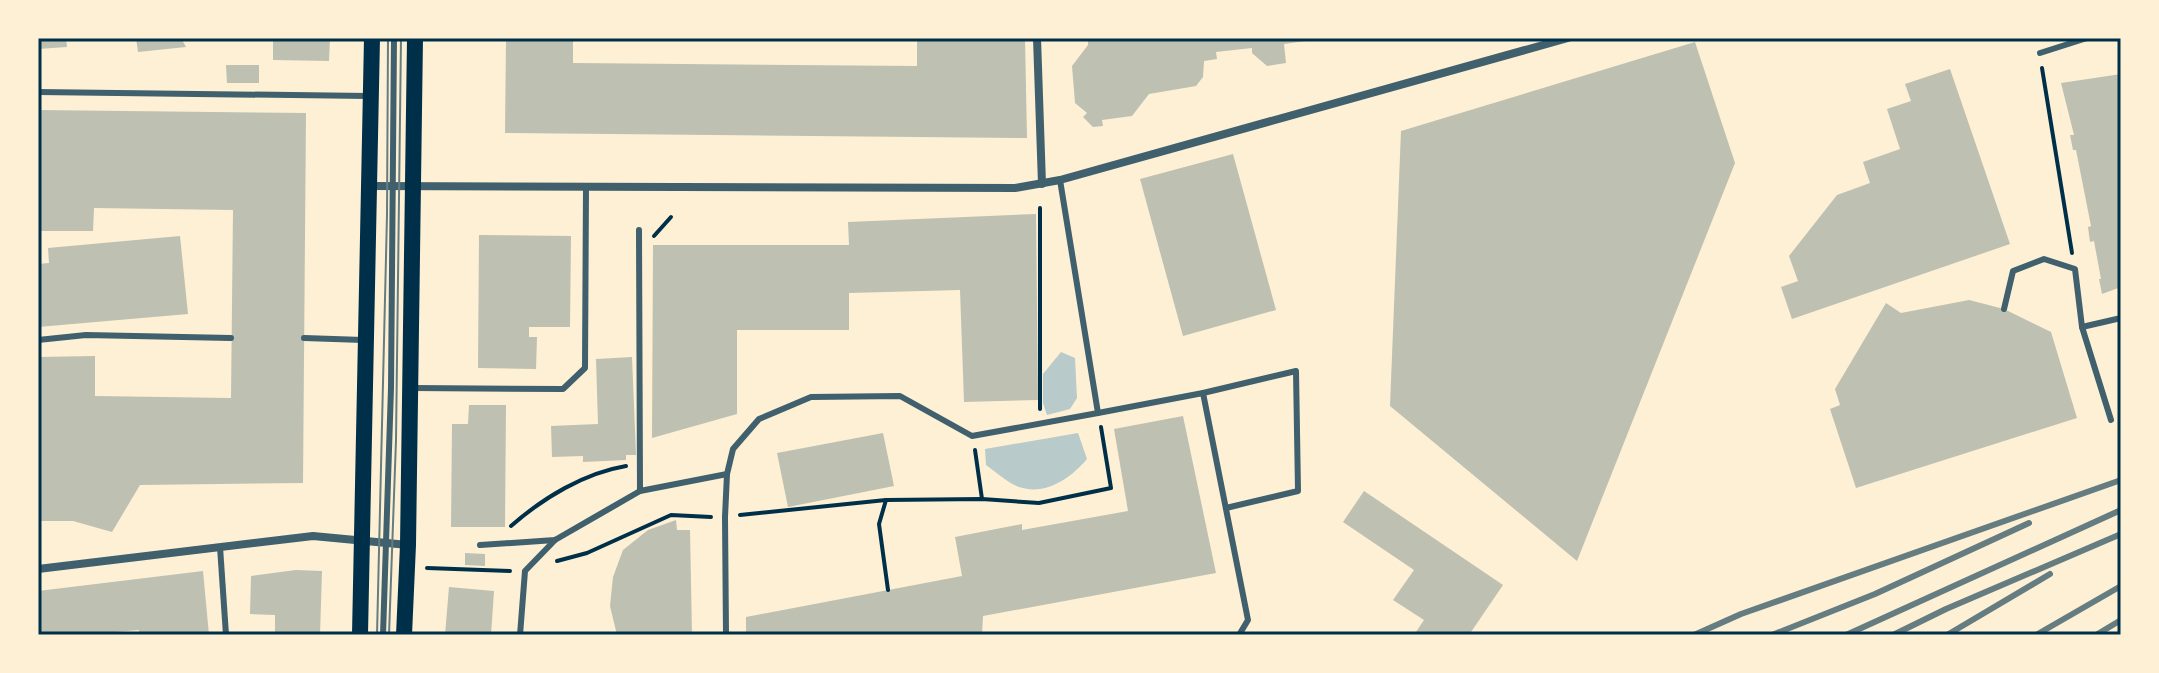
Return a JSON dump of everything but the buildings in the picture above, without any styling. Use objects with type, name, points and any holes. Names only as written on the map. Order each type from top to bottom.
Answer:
[{"type":"main road","points":[[360,635],[372,38]]},
{"type":"main road","points":[[404,635],[415,38]]},
{"type":"street","points":[[1037,38],[1042,184]]},
{"type":"street","points":[[370,186],[1015,188],[1060,180],[1568,38]]},
{"type":"street","points":[[38,569],[313,536],[408,545]]},
{"type":"lane","points":[[383,635],[394,186],[394,38]]},
{"type":"lane","points":[[2040,53],[2087,38]]},
{"type":"lane","points":[[38,92],[372,96]]},
{"type":"lane","points":[[1060,180],[1098,413]]},
{"type":"lane","points":[[409,388],[563,389],[585,368],[586,187]]},
{"type":"lane","points":[[639,230],[640,491]]},
{"type":"lane","points":[[2004,309],[2013,271],[2044,259],[2075,269],[2082,327],[2111,420]]},
{"type":"lane","points":[[2082,327],[2121,318]]},
{"type":"lane","points":[[38,340],[86,335],[231,338]]},
{"type":"lane","points":[[304,338],[366,340]]},
{"type":"lane","points":[[726,635],[725,517],[727,474],[733,449],[759,419],[811,397],[900,396],[972,436],[1203,393],[1296,371],[1298,491],[1226,508]]},
{"type":"lane","points":[[1203,393],[1248,620],[1239,635]]},
{"type":"lane","points":[[520,635],[525,571],[555,540],[640,491],[727,474]]},
{"type":"lane","points":[[480,545],[555,540]]},
{"type":"lane","points":[[220,547],[226,635]]},
{"type":"path","points":[[2040,53],[2075,269]]},
{"type":"path","points":[[1040,208],[1040,424]]},
{"type":"path","points":[[414,568],[525,571],[587,553],[671,515],[725,517],[886,500],[982,499],[1039,503],[1111,488],[1098,413]]},
{"type":"path","points":[[972,436],[982,499]]},
{"type":"path","points":[[493,571],[497,544],[533,508],[590,476],[608,469],[639,464]]},
{"type":"path","points":[[886,500],[879,524],[888,590]]},
{"type":"shaded area","points":[[1061,352],[1075,358],[1077,398],[1070,409],[1047,415],[1043,403],[1043,374]]},
{"type":"shaded area","points":[[1078,433],[1087,459],[1057,484],[1039,489],[1019,487],[986,465],[985,449]]},
{"type":"tram line","points":[[377,635],[388,38]]},
{"type":"tram line","points":[[389,635],[396,440],[401,38]]},
{"type":"railway","points":[[1694,635],[1741,614],[2121,480]]},
{"type":"railway","points":[[1846,635],[2121,510]]},
{"type":"railway","points":[[1772,635],[1875,594],[2029,523]]},
{"type":"railway","points":[[1893,635],[2121,534]]},
{"type":"railway","points":[[1947,635],[2050,574]]},
{"type":"railway","points":[[2036,635],[2121,586]]},
{"type":"railway","points":[[2096,635],[2121,620]]}]
